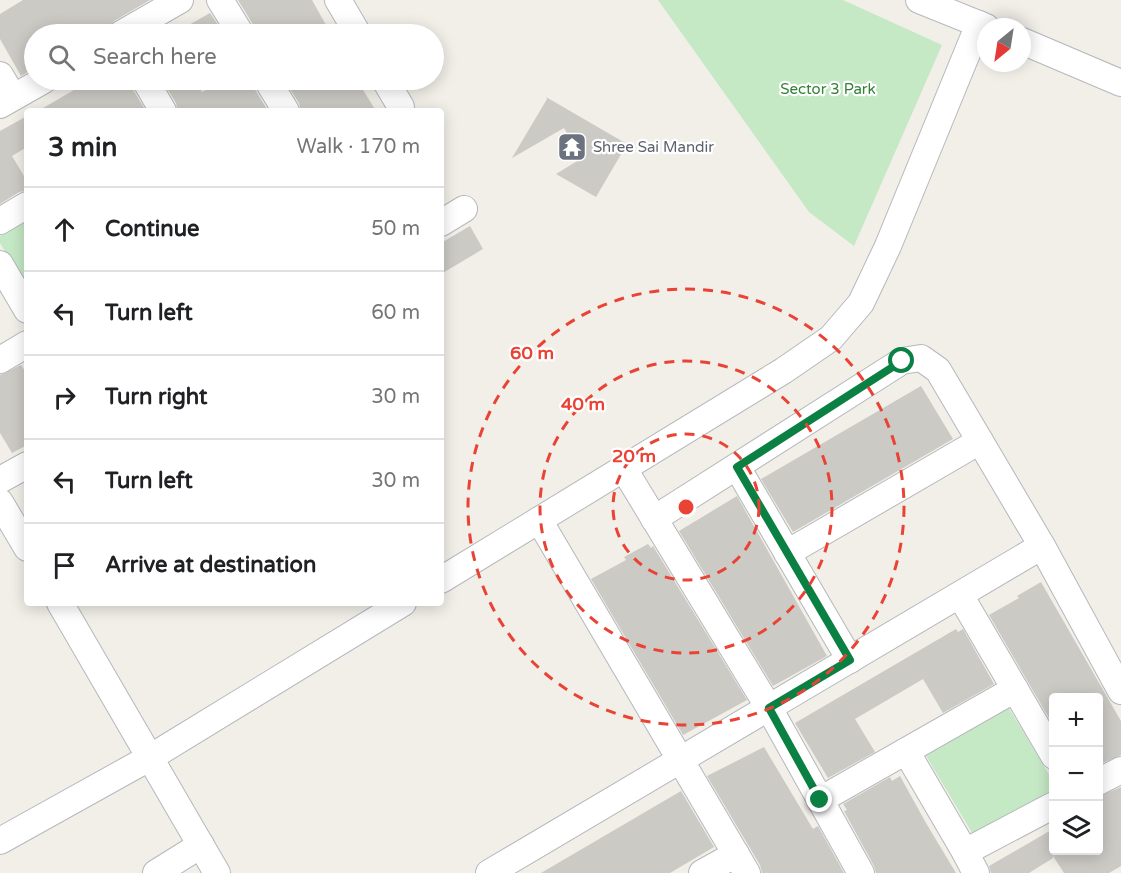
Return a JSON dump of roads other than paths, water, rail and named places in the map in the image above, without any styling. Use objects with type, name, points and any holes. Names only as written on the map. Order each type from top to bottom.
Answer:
[{"type":"street","points":[[138,24],[180,0]]},
{"type":"street","points":[[220,0],[235,24]]},
{"type":"street","points":[[338,0],[352,24]]},
{"type":"street","points":[[919,0],[977,24]]},
{"type":"street","points":[[444,578],[783,371],[831,338],[861,303],[888,246],[977,38]]},
{"type":"street","points":[[1031,45],[1121,83]]},
{"type":"street","points":[[0,75],[7,101],[26,90]]},
{"type":"street","points":[[151,90],[162,108]]},
{"type":"street","points":[[273,90],[284,108]]},
{"type":"street","points":[[390,90],[399,108]]},
{"type":"street","points":[[0,221],[24,207]]},
{"type":"street","points":[[444,221],[464,209]]},
{"type":"street","points":[[0,264],[24,305]]},
{"type":"street","points":[[0,360],[24,346]]},
{"type":"street","points":[[654,519],[902,361],[921,358],[938,370],[1042,546],[1121,691]]},
{"type":"street","points":[[788,553],[980,441]]},
{"type":"street","points":[[0,480],[24,467]]},
{"type":"street","points":[[737,467],[850,660]]},
{"type":"street","points":[[624,469],[769,708],[861,873]]},
{"type":"street","points":[[1,506],[24,543]]},
{"type":"street","points":[[539,520],[741,863],[702,873]]},
{"type":"street","points":[[490,873],[1042,546]]},
{"type":"street","points":[[960,595],[1049,749]]},
{"type":"street","points":[[62,606],[217,873]]},
{"type":"street","points":[[0,841],[151,757],[399,606]]},
{"type":"street","points":[[820,800],[1015,689]]},
{"type":"street","points":[[906,750],[971,863],[1049,809]]},
{"type":"street","points":[[1103,779],[1121,770]]},
{"type":"street","points":[[156,873],[201,845]]},
{"type":"place","name":"Shree Sai Mandir","points":[[572,147]]},
{"type":"park label","name":"Sector 3 Park","points":[[828,89]]}]
